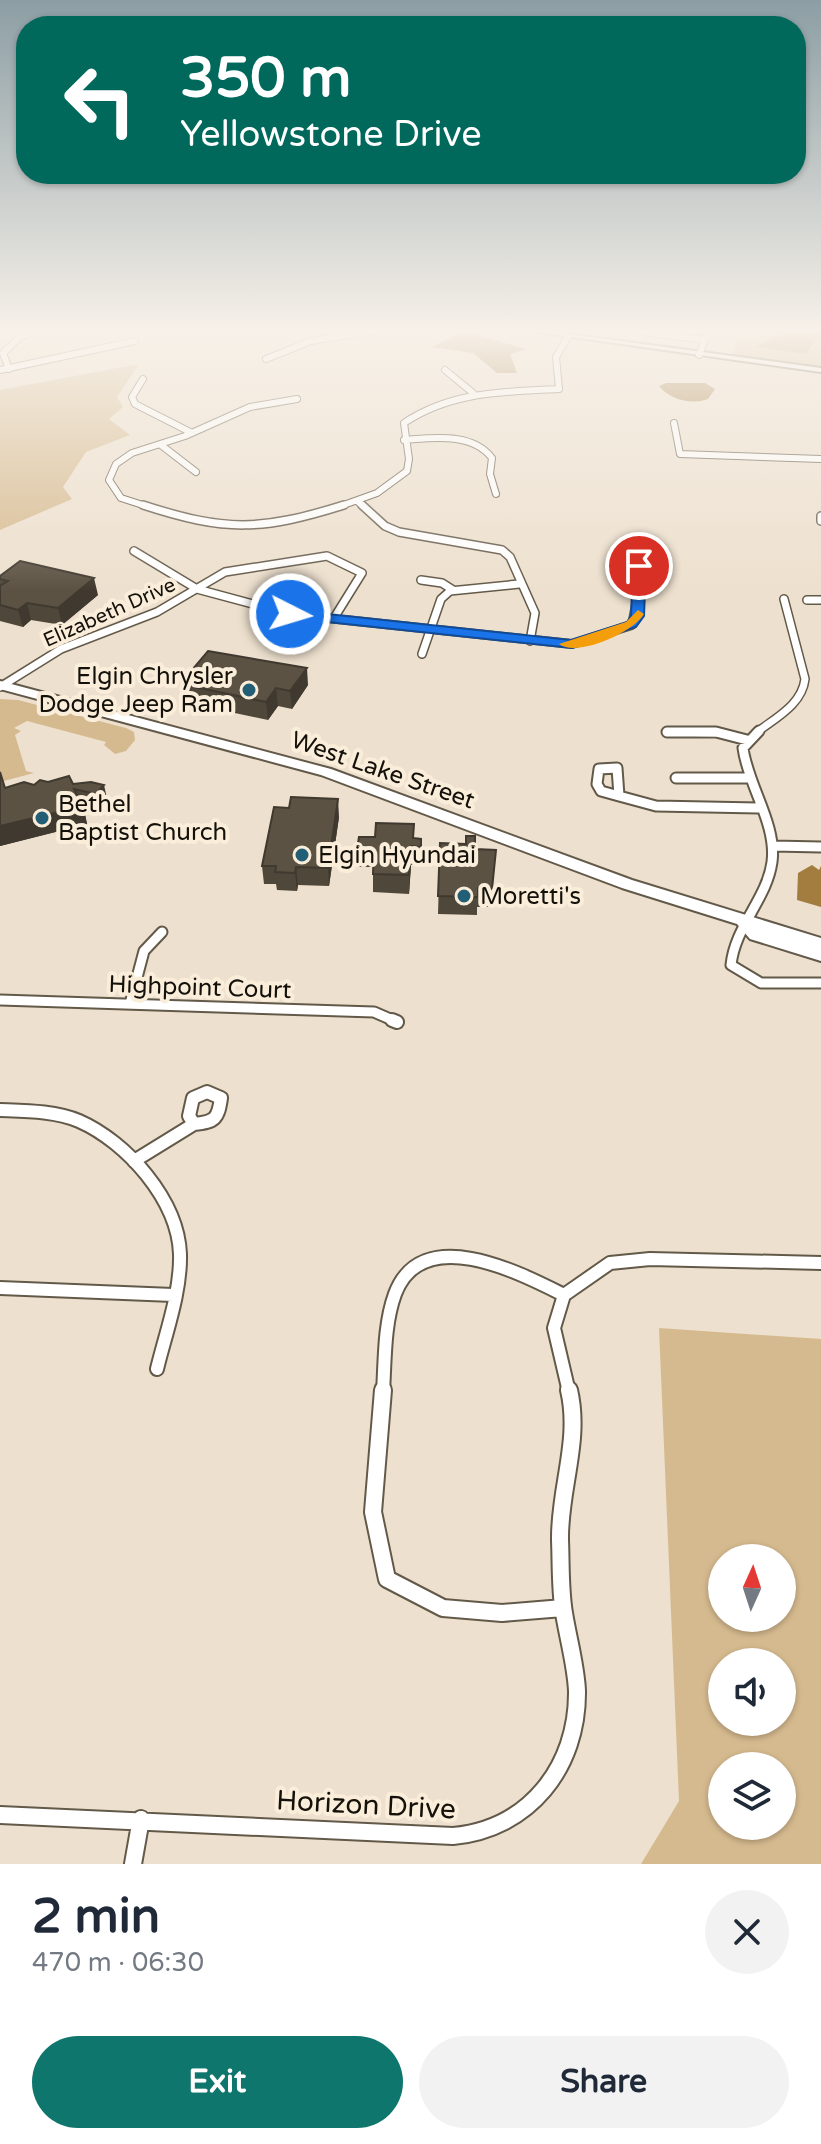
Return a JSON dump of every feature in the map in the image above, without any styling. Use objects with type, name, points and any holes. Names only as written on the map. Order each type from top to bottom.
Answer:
[{"type":"highway","name":"West Lake Street","points":[[1,686],[326,772],[627,884],[821,944]]},
{"type":"highway","name":"West Lake Street","points":[[744,922],[756,935],[821,955]]},
{"type":"street","points":[[161,417],[192,433]]},
{"type":"street","points":[[228,417],[121,460],[109,480],[115,493],[164,511],[230,527],[252,526],[357,501],[388,489],[406,473],[410,458],[404,440],[404,423],[411,417]]},
{"type":"street","points":[[674,423],[680,454],[821,459]]},
{"type":"street","points":[[404,440],[466,442],[487,449],[492,458],[490,474],[496,494]]},
{"type":"street","points":[[161,445],[196,472]]},
{"type":"street","points":[[357,501],[385,526],[399,532],[502,550],[510,557],[519,584],[535,613],[530,641]]},
{"type":"street","points":[[134,551],[197,589],[290,614],[572,644],[632,625],[637,616],[639,566],[645,558]]},
{"type":"street","name":"Elizabeth Drive","points":[[1,686],[61,649],[157,612],[225,572],[327,556],[362,573],[358,585],[342,599],[334,618]]},
{"type":"street","points":[[421,580],[442,583],[453,590]]},
{"type":"street","points":[[422,654],[441,599],[453,590],[519,584]]},
{"type":"street","points":[[784,599],[805,679],[804,688],[797,701],[747,740],[743,756],[773,846],[772,864],[731,952],[731,965],[742,979],[764,984],[821,983]]},
{"type":"street","points":[[807,600],[821,600]]},
{"type":"street","points":[[667,732],[716,732],[747,740]]},
{"type":"street","points":[[676,778],[749,778]]},
{"type":"street","points":[[619,796],[674,809],[758,808]]},
{"type":"street","points":[[773,846],[821,847]]},
{"type":"street","points":[[130,1004],[144,951],[162,932]]},
{"type":"street","name":"Highpoint Court","points":[[0,1000],[374,1012],[397,1022]]},
{"type":"street","points":[[0,1110],[57,1114],[82,1122],[134,1161],[170,1212],[180,1254],[157,1369]]},
{"type":"street","points":[[134,1161],[194,1124]]},
{"type":"street","points":[[563,1608],[502,1613],[443,1608],[387,1579],[373,1512],[389,1316],[399,1286],[422,1265],[457,1255],[495,1262],[564,1295],[588,1275],[610,1263],[650,1259],[821,1263]]},
{"type":"street","points":[[0,1288],[173,1295]]},
{"type":"street","name":"Horizon Drive","points":[[0,1815],[141,1819],[453,1836],[497,1827],[520,1815],[540,1798],[555,1777],[570,1743],[578,1710],[563,1608],[560,1536],[573,1446],[570,1396],[554,1328],[564,1295]]},
{"type":"street","points":[[133,1864],[141,1819]]},
{"type":"shaded area","points":[[0,417],[111,417],[109,419],[130,435],[86,452],[63,487],[72,499],[0,530]]},
{"type":"shaded area","points":[[0,699],[18,700],[126,728],[134,732],[135,740],[126,751],[115,754],[104,745],[106,742],[27,721],[14,728],[21,731],[15,735],[26,771],[34,773],[0,782]]},
{"type":"shaded area","points":[[812,865],[819,870],[821,866],[821,907],[797,900],[798,873]]},
{"type":"shaded area","points":[[659,1328],[821,1339],[821,1864],[641,1864],[679,1801]]},
{"type":"building","points":[[20,561],[94,578],[58,608],[27,603],[18,610],[0,605],[0,586],[8,581],[0,579],[0,576]]},
{"type":"building","points":[[208,651],[307,668],[290,691],[276,688],[266,702],[195,687],[201,680],[186,677]]},
{"type":"building","points":[[0,772],[5,788],[69,776],[73,784],[91,782],[104,785],[96,794],[74,789],[83,806],[0,826]]},
{"type":"building","name":"Elgin Hyundai","points":[[291,797],[338,799],[328,868],[296,867],[295,873],[275,872],[276,866],[262,866],[274,807],[289,808]]},
{"type":"building","points":[[376,823],[414,824],[413,838],[421,839],[421,847],[411,846],[409,875],[373,874],[374,849],[357,849],[359,837],[375,837]]},
{"type":"building","name":"Moretti's","points":[[466,836],[475,836],[475,849],[496,850],[492,889],[478,888],[478,897],[438,896],[440,843],[466,844]]},
{"type":"slow traffic","points":[[566,644],[589,641],[632,625],[638,614]]},
{"type":"place","name":"Elgin Chrysler Dodge Jeep Ram","points":[[249,690]]},
{"type":"place","name":"Bethel Baptist Church","points":[[42,818]]},
{"type":"place","name":"Elgin Hyundai","points":[[302,855]]},
{"type":"place","name":"Moretti's","points":[[464,896]]},
{"type":"route","points":[[290,614],[572,644],[632,625],[637,616],[641,582],[639,566]]}]
